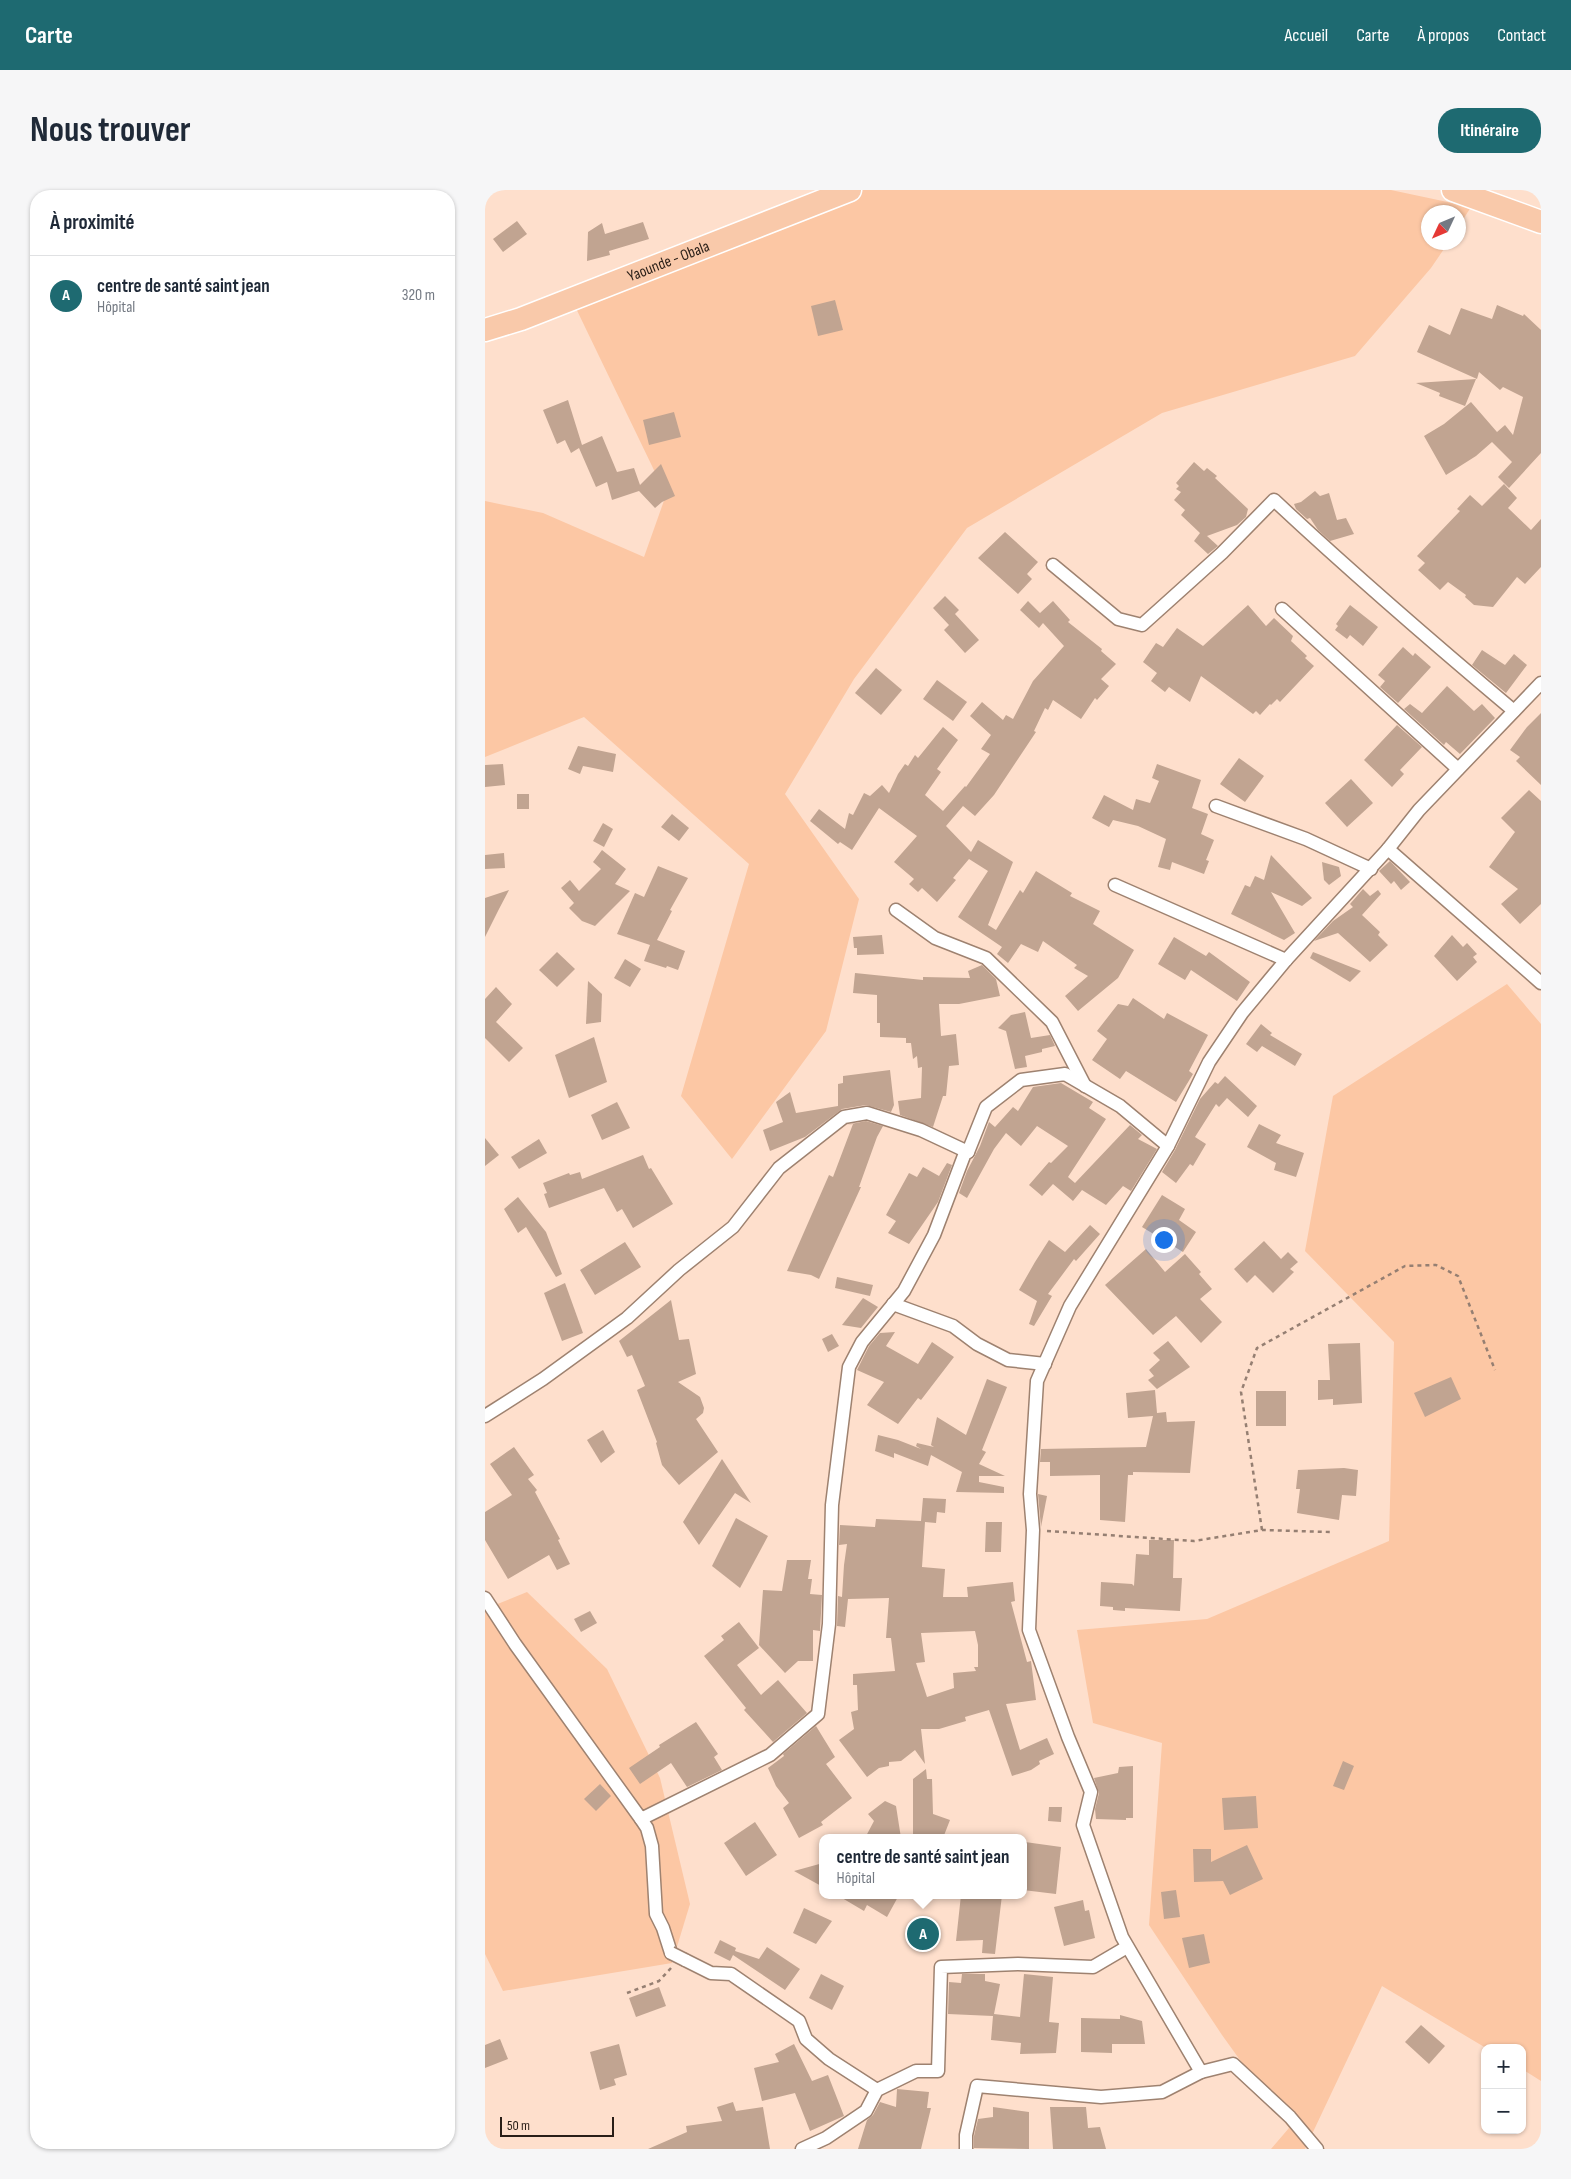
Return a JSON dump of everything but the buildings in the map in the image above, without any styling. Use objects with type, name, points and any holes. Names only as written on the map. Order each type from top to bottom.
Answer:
[{"type":"highway","name":"Yaounde - Obala","points":[[485,330],[521,319],[850,190]]},
{"type":"highway","points":[[1453,190],[1541,222]]},
{"type":"street","points":[[1053,565],[1118,619],[1143,625],[1223,553],[1274,500],[1421,633],[1514,711]]},
{"type":"street","points":[[1282,609],[1458,769]]},
{"type":"street","points":[[1201,2072],[1122,1937],[1083,1825],[1091,1792],[1068,1737],[1029,1630],[1033,1530],[1030,1494],[1037,1381],[1070,1306],[1168,1146],[1209,1062],[1243,1013],[1286,960],[1388,849],[1419,810],[1541,683]]},
{"type":"street","points":[[1216,806],[1306,839],[1371,868]]},
{"type":"street","points":[[1388,849],[1541,983]]},
{"type":"street","points":[[1115,885],[1286,960]]},
{"type":"street","points":[[896,910],[935,938],[987,958],[1052,1022],[1085,1086]]},
{"type":"street","points":[[641,1819],[771,1755],[818,1714],[829,1624],[832,1505],[849,1367],[862,1342],[904,1291],[934,1235],[965,1153],[968,1152],[986,1107],[1021,1080],[1065,1074],[1120,1106],[1168,1146]]},
{"type":"street","points":[[485,1416],[543,1379],[627,1318],[679,1270],[733,1227],[779,1168],[844,1117],[867,1113],[921,1130],[968,1152]]},
{"type":"street","points":[[893,1304],[953,1326],[977,1344],[1007,1360],[1045,1364]]},
{"type":"street","points":[[485,1598],[515,1644],[647,1828],[652,1846],[657,1914],[676,1960],[711,1973],[731,1974],[799,2021],[806,2040],[829,2059],[877,2090]]},
{"type":"street","points":[[801,2149],[826,2138],[866,2111],[877,2090],[916,2071],[938,2071],[941,1967],[1017,1964],[1093,1967],[1127,1947]]},
{"type":"street","points":[[966,2149],[966,2136],[977,2086],[1101,2097],[1162,2092],[1201,2072],[1233,2064],[1290,2117],[1317,2149]]},
{"type":"path","points":[[1262,1530],[1241,1392],[1257,1348],[1405,1266],[1436,1265],[1458,1276],[1495,1370]]},
{"type":"path","points":[[1033,1530],[1194,1541],[1262,1530],[1329,1532]]},
{"type":"path","points":[[627,1992],[659,1981],[676,1960]]},
{"type":"shaded area","points":[[850,190],[1391,190],[1462,205],[1421,205],[1421,250],[1443,250],[1431,268],[1355,356],[1162,413],[967,528],[854,679],[785,794],[859,899],[826,1031],[732,1159],[681,1096],[749,864],[584,717],[485,757],[485,501],[543,513],[644,557],[666,495],[571,298]]},
{"type":"shaded area","points":[[1466,206],[1471,207],[1466,215]]},
{"type":"shaded area","points":[[1507,984],[1541,1024],[1541,2081],[1526,2072],[1526,2044],[1481,2045],[1382,1986],[1305,2149],[1271,2149],[1289,2128],[1222,2035],[1149,1925],[1162,1743],[1093,1723],[1077,1630],[1207,1619],[1389,1541],[1394,1342],[1305,1251],[1333,1096]]},
{"type":"shaded area","points":[[527,1592],[607,1669],[660,1778],[690,1904],[672,1963],[503,1991],[485,1954],[485,1609]]},
{"type":"place","name":"centre de santé saint jean","points":[[923,1934]]}]
